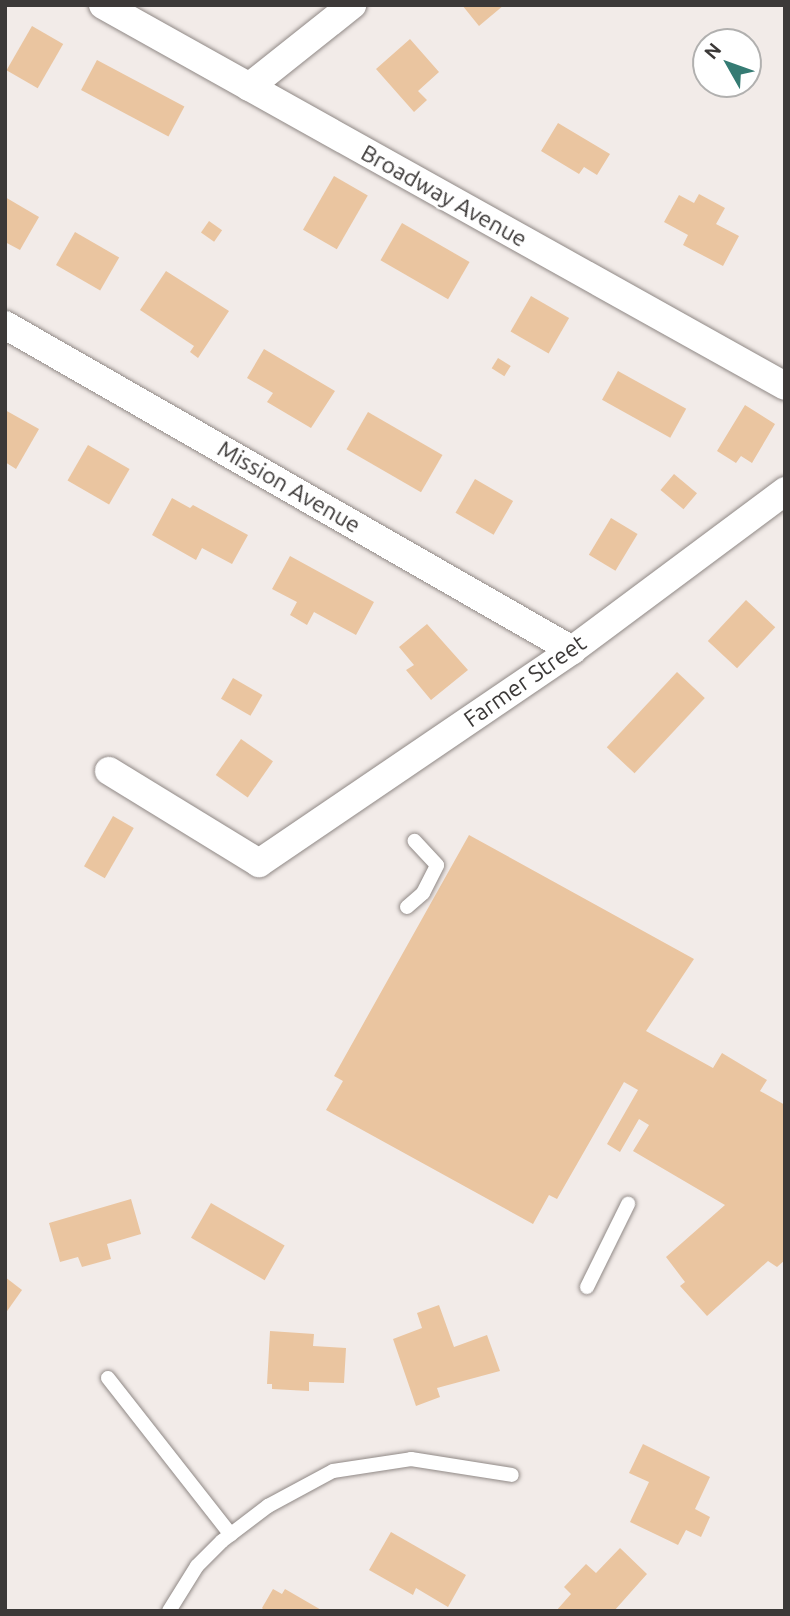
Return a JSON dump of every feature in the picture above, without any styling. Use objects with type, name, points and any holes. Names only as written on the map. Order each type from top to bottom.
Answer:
[{"type":"street","name":"Broadway Avenue","points":[[103,5],[785,386]]},
{"type":"street","points":[[249,87],[352,5]]},
{"type":"street","name":"Mission Avenue","points":[[5,325],[572,650]]},
{"type":"street","name":"Farmer Street","points":[[109,771],[259,863],[572,650],[785,491]]},
{"type":"lane","points":[[407,907],[423,893],[437,864],[415,841]]},
{"type":"lane","points":[[587,1287],[628,1204]]},
{"type":"lane","points":[[108,1378],[231,1535]]},
{"type":"lane","points":[[169,1611],[197,1566],[231,1535],[268,1506],[332,1471],[411,1459],[512,1475]]},
{"type":"building","points":[[462,5],[504,5],[479,26]]},
{"type":"building","points":[[32,26],[63,44],[38,88],[7,70]]},
{"type":"building","points":[[410,39],[439,72],[418,91],[427,100],[414,112],[376,69]]},
{"type":"building","points":[[97,60],[184,106],[168,136],[81,90]]},
{"type":"building","points":[[558,123],[610,154],[597,175],[584,167],[579,174],[541,151]]},
{"type":"building","points":[[334,176],[368,195],[337,249],[303,230]]},
{"type":"building","points":[[699,194],[725,208],[716,224],[739,236],[723,266],[683,245],[688,235],[664,222],[679,195],[694,203]]},
{"type":"building","points":[[5,197],[39,217],[20,250],[5,242]]},
{"type":"building","points":[[209,221],[222,230],[214,242],[201,232]]},
{"type":"building","points":[[402,223],[470,262],[448,299],[380,260]]},
{"type":"building","points":[[75,232],[119,258],[100,290],[56,265]]},
{"type":"building","points":[[166,271],[229,311],[198,358],[190,352],[194,346],[140,310]]},
{"type":"building","points":[[531,296],[569,318],[549,354],[510,332]]},
{"type":"building","points":[[264,349],[335,391],[311,428],[267,402],[273,393],[247,378]]},
{"type":"building","points":[[498,358],[511,366],[504,376],[492,368]]},
{"type":"building","points":[[618,371],[686,409],[670,438],[602,400]]},
{"type":"building","points":[[745,405],[775,424],[752,463],[741,456],[736,463],[717,451]]},
{"type":"building","points":[[5,410],[39,429],[16,469],[5,462]]},
{"type":"building","points":[[368,412],[442,455],[421,492],[346,449]]},
{"type":"building","points":[[88,445],[130,469],[109,505],[68,481]]},
{"type":"building","points":[[674,474],[697,493],[683,509],[661,490]]},
{"type":"building","points":[[475,479],[513,501],[494,535],[456,513]]},
{"type":"building","points":[[172,498],[190,508],[193,505],[248,535],[232,564],[202,548],[196,560],[152,535]]},
{"type":"building","points":[[611,518],[638,534],[615,571],[589,555]]},
{"type":"building","points":[[290,556],[374,602],[356,635],[314,612],[307,625],[290,615],[297,602],[272,589]]},
{"type":"building","points":[[746,600],[775,627],[737,668],[708,641]]},
{"type":"building","points":[[427,624],[468,670],[431,700],[406,670],[414,665],[399,647]]},
{"type":"building","points":[[677,672],[705,698],[635,773],[607,747]]},
{"type":"building","points":[[233,678],[262,695],[250,716],[221,699]]},
{"type":"building","points":[[241,739],[273,761],[248,797],[216,775]]},
{"type":"building","points":[[113,816],[134,828],[105,878],[84,866]]},
{"type":"building","points":[[469,835],[694,959],[646,1031],[713,1068],[722,1053],[767,1080],[760,1091],[785,1105],[785,1260],[777,1267],[768,1261],[707,1316],[680,1286],[685,1282],[666,1257],[725,1205],[633,1151],[649,1125],[639,1119],[620,1152],[607,1144],[638,1090],[624,1082],[557,1199],[549,1195],[533,1224],[326,1110],[343,1081],[334,1076]]},
{"type":"building","points":[[131,1199],[141,1234],[107,1244],[111,1259],[82,1267],[78,1257],[60,1262],[49,1223]]},
{"type":"building","points":[[211,1203],[285,1246],[265,1280],[191,1238]]},
{"type":"building","points":[[5,1277],[22,1290],[5,1314]]},
{"type":"building","points":[[439,1305],[454,1347],[487,1335],[500,1371],[437,1388],[440,1397],[416,1406],[393,1339],[422,1328],[417,1313]]},
{"type":"building","points":[[270,1331],[314,1334],[313,1346],[346,1348],[344,1383],[309,1382],[309,1391],[272,1389],[272,1384],[267,1384]]},
{"type":"building","points":[[643,1444],[710,1477],[695,1509],[710,1517],[701,1537],[686,1530],[678,1545],[630,1522],[649,1482],[629,1473]]},
{"type":"building","points":[[391,1532],[466,1575],[448,1607],[416,1588],[413,1595],[369,1570]]},
{"type":"building","points":[[620,1548],[647,1574],[614,1611],[556,1611],[571,1594],[564,1587],[586,1564],[596,1573]]},
{"type":"building","points":[[273,1589],[282,1594],[285,1589],[323,1611],[265,1611],[262,1608]]}]
